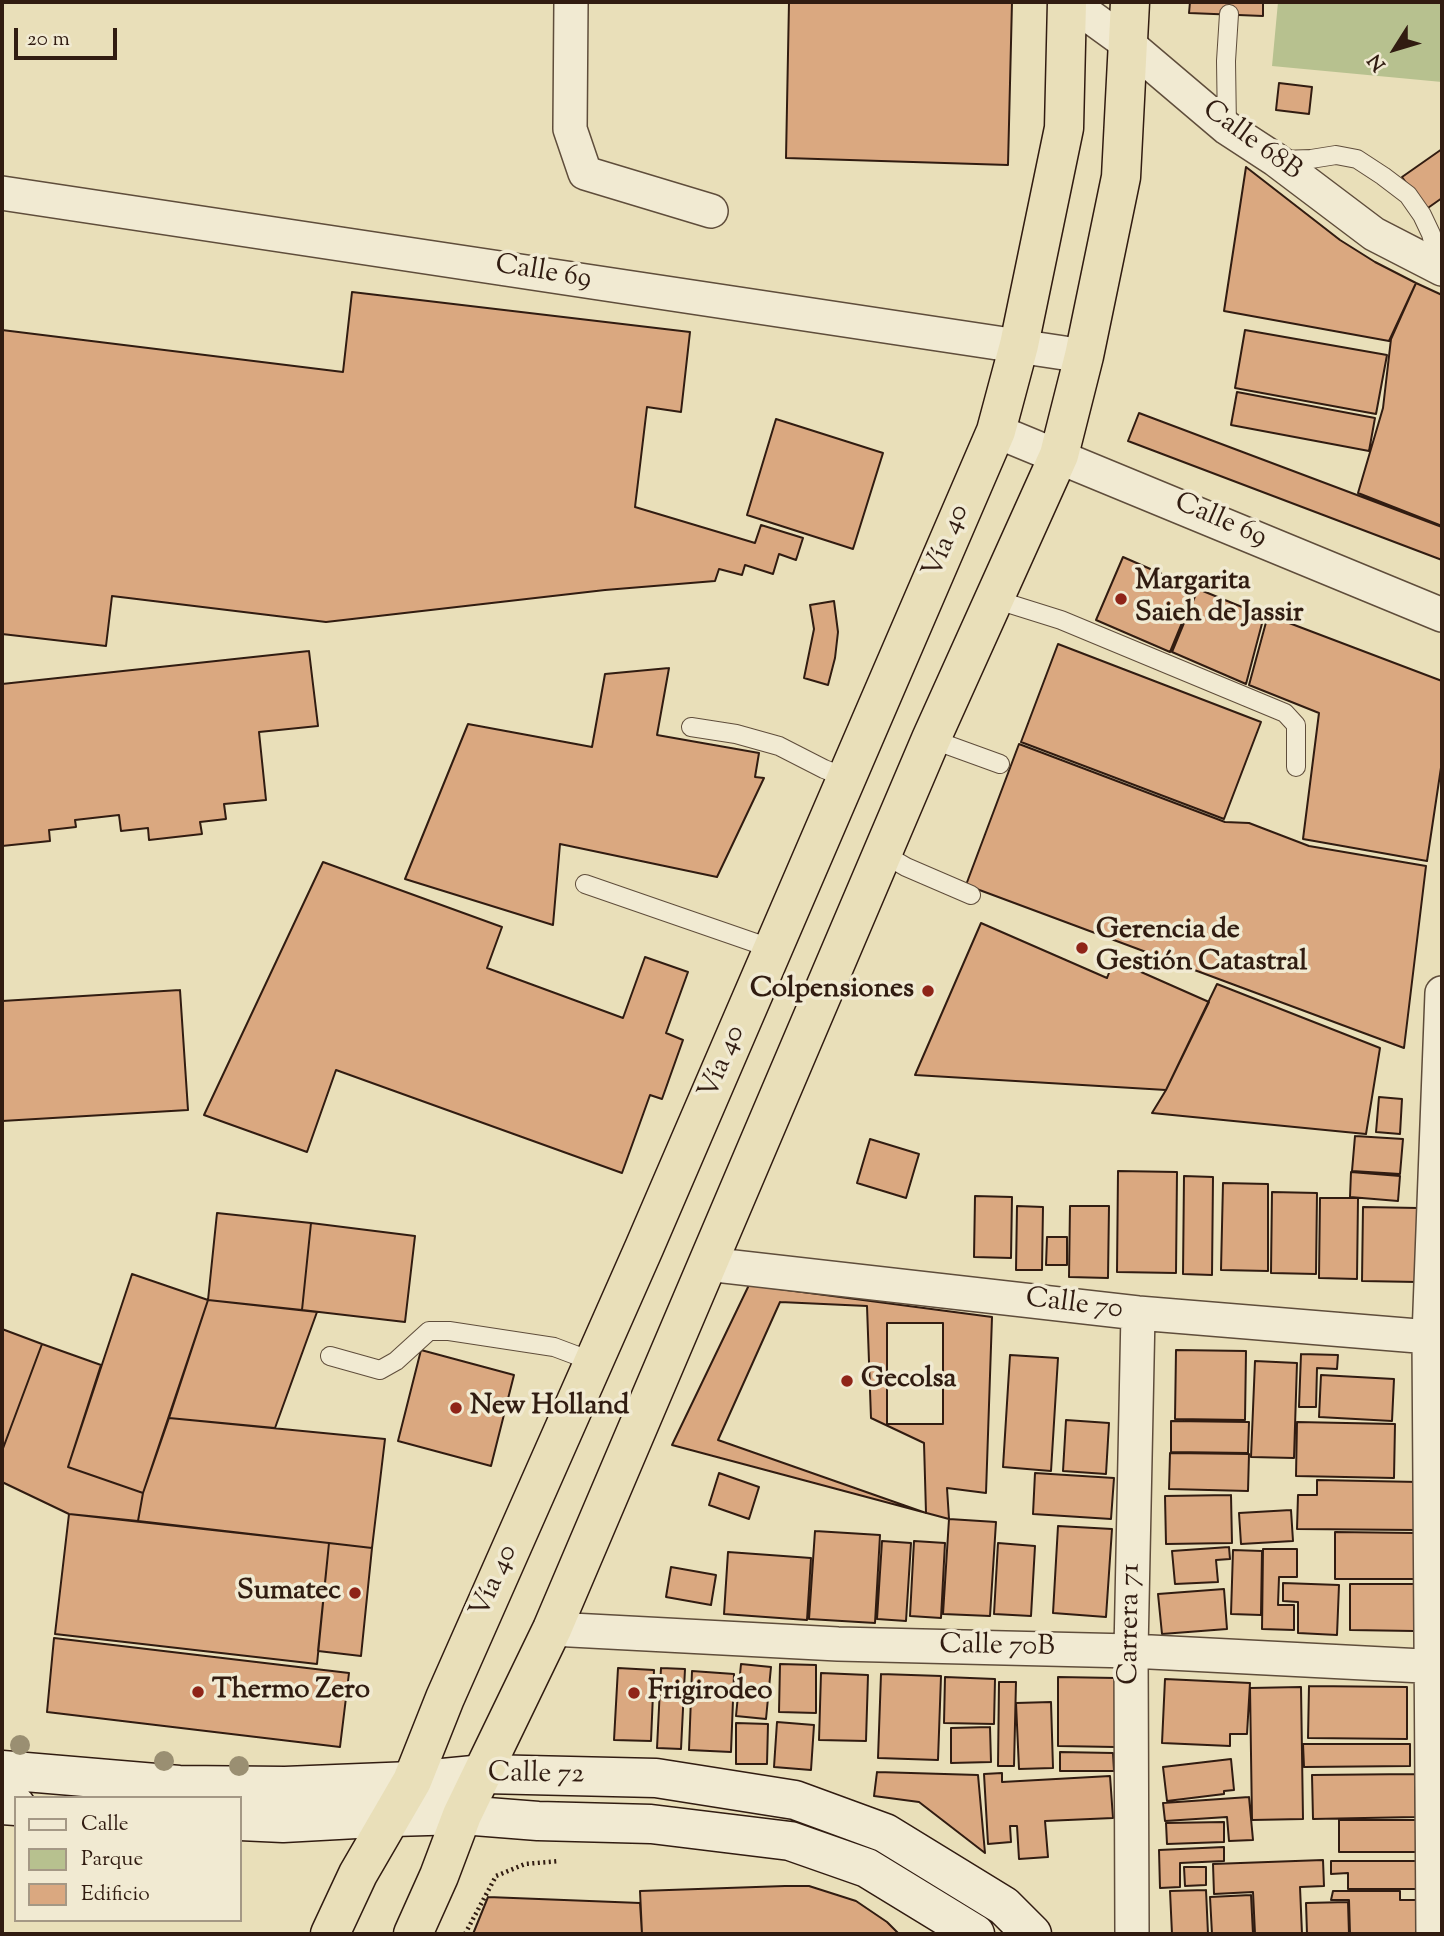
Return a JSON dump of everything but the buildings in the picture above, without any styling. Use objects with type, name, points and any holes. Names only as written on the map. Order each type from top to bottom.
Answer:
[{"type":"highway","name":"Vía 40","points":[[330,1934],[359,1874],[412,1781],[445,1698],[594,1362],[996,431],[1019,345],[1063,128],[1068,2]]},
{"type":"highway","points":[[413,1934],[462,1815],[552,1629],[931,738],[1059,455],[1084,356],[1121,177],[1130,2]]},
{"type":"main road","name":"Calle 72","points":[[2,1770],[179,1784],[285,1786],[412,1781],[484,1774],[656,1778],[796,1800],[885,1833],[1004,1906],[1032,1934]]},
{"type":"main road","name":"Calle 72","points":[[242,1821],[284,1823],[462,1815],[538,1821],[651,1824],[790,1841],[867,1868],[975,1934]]},
{"type":"street","points":[[570,2],[570,129],[585,173],[711,211]]},
{"type":"street","name":"Calle 68B","points":[[1068,2],[1128,44],[1227,128],[1276,160],[1374,234],[1441,268]]},
{"type":"street","name":"Calle 69","points":[[2,193],[1084,356]]},
{"type":"street","name":"Calle 69","points":[[996,431],[1442,615]]},
{"type":"street","points":[[1433,1934],[1436,1337],[1442,993]]},
{"type":"street","name":"Calle 70","points":[[708,1264],[1138,1314],[1436,1337]]},
{"type":"street","name":"Carrera 71","points":[[1132,1934],[1131,1651],[1138,1314]]},
{"type":"street","name":"Calle 70B","points":[[552,1629],[838,1644],[1131,1651],[1436,1667]]},
{"type":"lane","points":[[1227,128],[1226,61],[1229,14]]},
{"type":"lane","points":[[1276,160],[1336,155],[1357,159],[1383,176],[1408,195],[1422,215],[1441,268]]},
{"type":"lane","points":[[994,599],[1061,620],[1285,713],[1296,725],[1296,766]]},
{"type":"lane","points":[[691,727],[736,734],[779,746],[847,778]]},
{"type":"lane","points":[[931,738],[1000,765]]},
{"type":"lane","points":[[882,853],[906,867],[971,895]]},
{"type":"lane","points":[[586,884],[773,949]]},
{"type":"lane","points":[[330,1356],[380,1370],[396,1361],[429,1331],[449,1331],[554,1347],[594,1362]]},
{"type":"path","points":[[465,1934],[496,1876],[525,1864],[566,1861]]},
{"type":"green space","points":[[1278,2],[1442,2],[1442,82],[1272,66]]},
{"type":"place","name":"Margarita Saieh de Jassir","points":[[1121,599]]},
{"type":"place","name":"Gerencia de Gestión Catastral","points":[[1082,948]]},
{"type":"place","name":"Colpensiones","points":[[928,991]]},
{"type":"place","name":"Gecolsa","points":[[847,1381]]},
{"type":"place","name":"New Holland","points":[[456,1408]]},
{"type":"place","name":"Sumatec","points":[[355,1593]]},
{"type":"place","name":"Thermo Zero","points":[[198,1692]]},
{"type":"place","name":"Frigirodeo","points":[[634,1693]]}]
